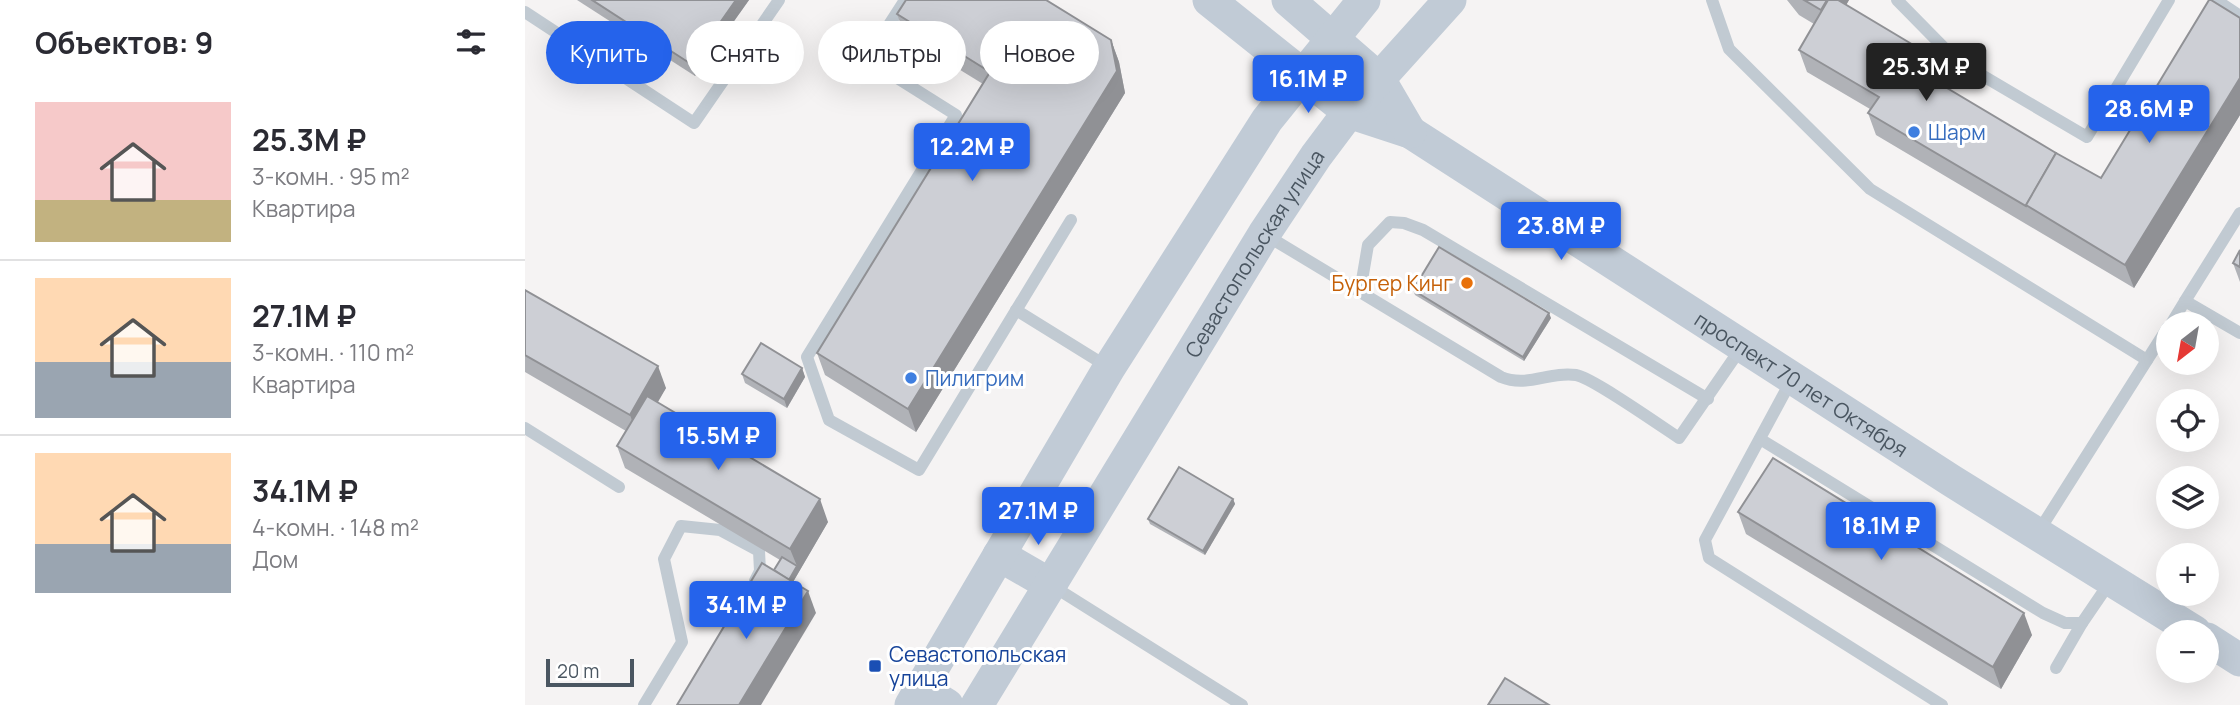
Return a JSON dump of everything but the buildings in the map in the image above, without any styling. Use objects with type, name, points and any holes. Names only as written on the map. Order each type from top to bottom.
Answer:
[{"type":"street","name":"проспект 70 лет Октября","points":[[1209,0],[1349,112],[1411,132],[1792,379],[2176,620]]},
{"type":"street","name":"проспект 70 лет Октября","points":[[1288,0],[1380,79],[1411,132]]},
{"type":"street","points":[[926,700],[999,555],[1109,368],[1267,120],[1364,0]]},
{"type":"street","name":"Севастопольская улица","points":[[977,705],[1264,234],[1349,112],[1450,0]]},
{"type":"street","points":[[999,555],[1051,585]]},
{"type":"street","points":[[2219,647],[2240,660]]},
{"type":"lane","points":[[764,21],[779,0]]},
{"type":"lane","points":[[905,0],[867,59],[956,116],[807,357],[829,420],[919,470],[1070,220]]},
{"type":"lane","points":[[1711,0],[1729,49],[1870,189],[2147,360]]},
{"type":"lane","points":[[1897,0],[1957,60],[2087,136],[2169,0]]},
{"type":"lane","points":[[2216,0],[2240,16]]},
{"type":"lane","points":[[525,12],[694,123],[721,84]]},
{"type":"lane","points":[[2178,312],[2240,213]]},
{"type":"lane","points":[[1360,292],[1368,245],[1390,222],[1404,223],[1423,230],[1708,399]]},
{"type":"lane","points":[[1264,234],[1501,377],[1525,382],[1558,374],[1579,375],[1679,438],[1742,346]]},
{"type":"lane","points":[[2185,301],[2240,333]]},
{"type":"lane","points":[[1016,310],[1109,368]]},
{"type":"lane","points":[[2036,534],[2156,346]]},
{"type":"lane","points":[[1792,379],[1705,540],[1709,558],[1942,705]]},
{"type":"lane","points":[[525,428],[618,486]]},
{"type":"lane","points":[[1760,439],[2043,613],[2065,623],[2082,623]]},
{"type":"lane","points":[[644,705],[682,642],[664,559],[681,526],[720,530],[759,551],[760,571],[750,592]]},
{"type":"lane","points":[[2056,668],[2111,580]]},
{"type":"lane","points":[[1051,585],[1242,705]]},
{"type":"place","name":"Шарм","points":[[1914,132]]},
{"type":"place","name":"Бургер Кинг","points":[[1467,283]]},
{"type":"place","name":"Пилигрим","points":[[911,378]]},
{"type":"place","name":"Севастопольская улица","points":[[875,666]]}]
